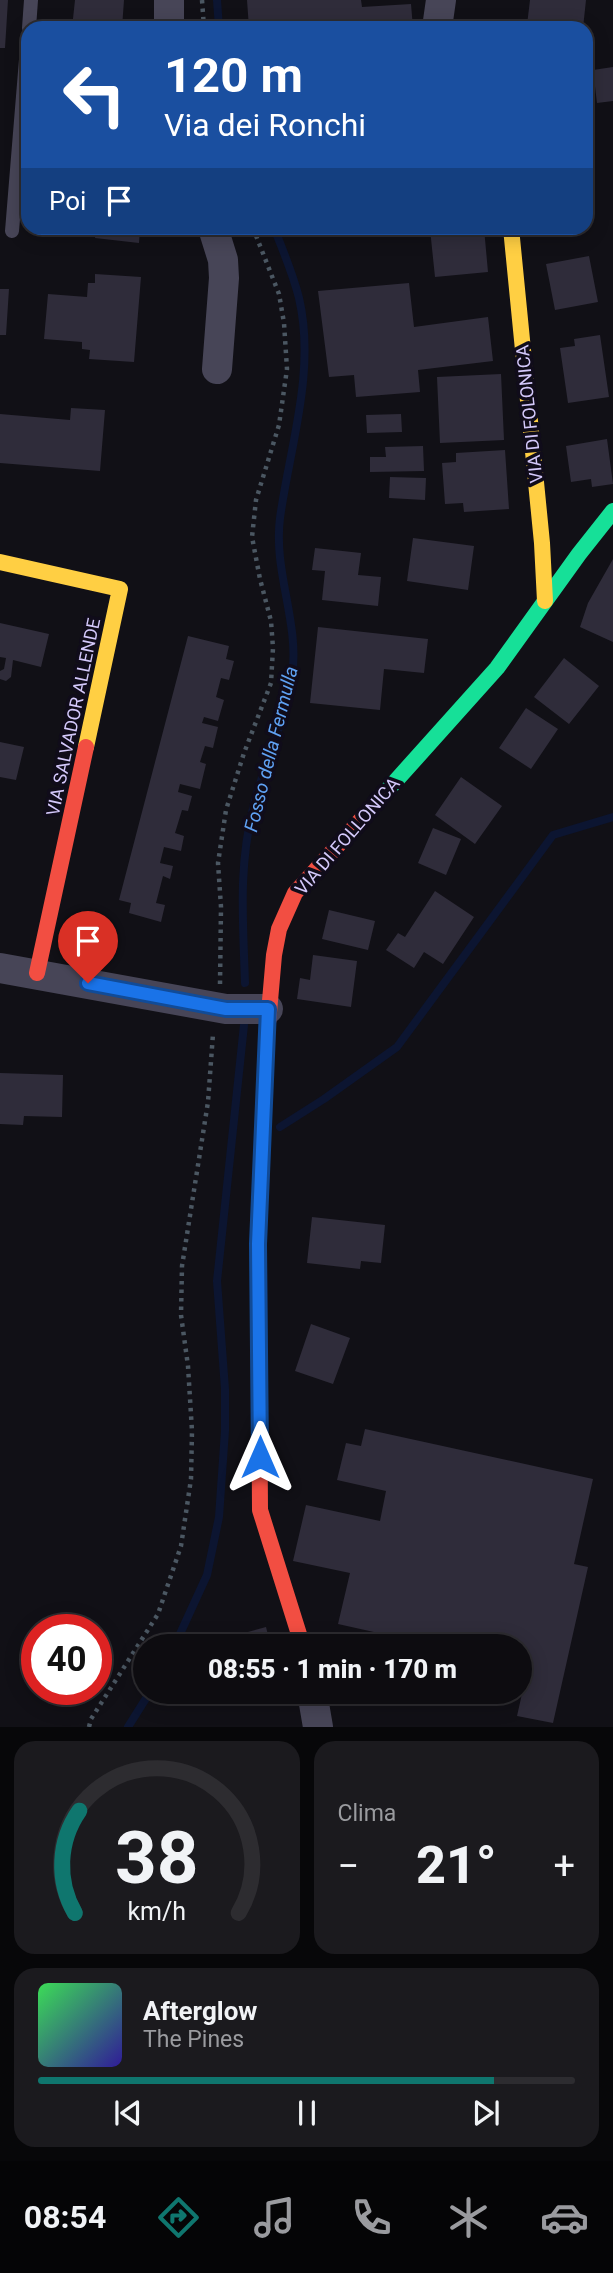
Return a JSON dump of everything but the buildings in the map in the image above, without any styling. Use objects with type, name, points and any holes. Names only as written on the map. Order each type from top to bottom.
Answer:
[{"type":"street","points":[[169,0],[169,21]]},
{"type":"street","points":[[438,21],[441,0]]},
{"type":"street","points":[[215,235],[222,260],[223,278],[217,369]]},
{"type":"street","name":"VIA DI FOLONICA","points":[[512,235],[542,543],[545,601]]},
{"type":"street","name":"VIA DI FOLLONICA","points":[[299,1634],[260,1510],[258,1244],[268,1009],[279,929],[295,893],[497,668],[613,511]]},
{"type":"street","name":"VIA SALVADOR ALLENDE","points":[[0,562],[120,589],[37,973]]},
{"type":"street","points":[[0,968],[226,1009],[268,1009]]},
{"type":"street","points":[[314,1704],[318,1727]]},
{"type":"lane","points":[[30,21],[31,0]]},
{"type":"lane","points":[[12,231],[21,121]]},
{"type":"path","points":[[202,0],[204,21]]},
{"type":"path","points":[[220,983],[221,907],[218,863],[226,810],[271,683],[271,621],[252,537],[256,500],[279,425],[287,369],[279,294],[256,235]]},
{"type":"path","points":[[89,1727],[91,1719],[158,1614],[181,1546],[191,1479],[192,1443],[188,1366],[181,1315],[182,1266],[208,1102],[214,1022]]},
{"type":"waterway","name":"Fosso della Fermulla","points":[[217,0],[218,21]]},
{"type":"waterway","name":"Fosso della Fermulla","points":[[245,983],[243,893],[249,827],[289,692],[293,656],[293,637],[279,538],[280,518],[300,408],[305,353],[297,289],[277,235]]},
{"type":"waterway","points":[[280,1127],[397,1047],[553,835],[613,817]]},
{"type":"waterway","name":"Fosso della Fermulla","points":[[180,1634],[207,1575],[219,1517],[225,1389],[217,1281],[244,1025]]},
{"type":"waterway","name":"Fosso della Fermulla","points":[[128,1727],[142,1704]]},
{"type":"traffic: fast","points":[[384,794],[497,668],[613,511]]},
{"type":"traffic: fast","points":[[259,1355],[258,1244],[267,1035]]},
{"type":"traffic: slow","points":[[512,235],[542,543],[545,601]]},
{"type":"traffic: slow","points":[[0,562],[120,589],[86,747]]},
{"type":"traffic: jam","points":[[37,973],[86,747]]},
{"type":"traffic: jam","points":[[267,1035],[279,929],[295,893],[384,794]]},
{"type":"traffic: jam","points":[[259,1355],[260,1510],[299,1634]]},
{"type":"route","points":[[88,983],[226,1009],[268,1009],[258,1244],[260,1457]]}]
